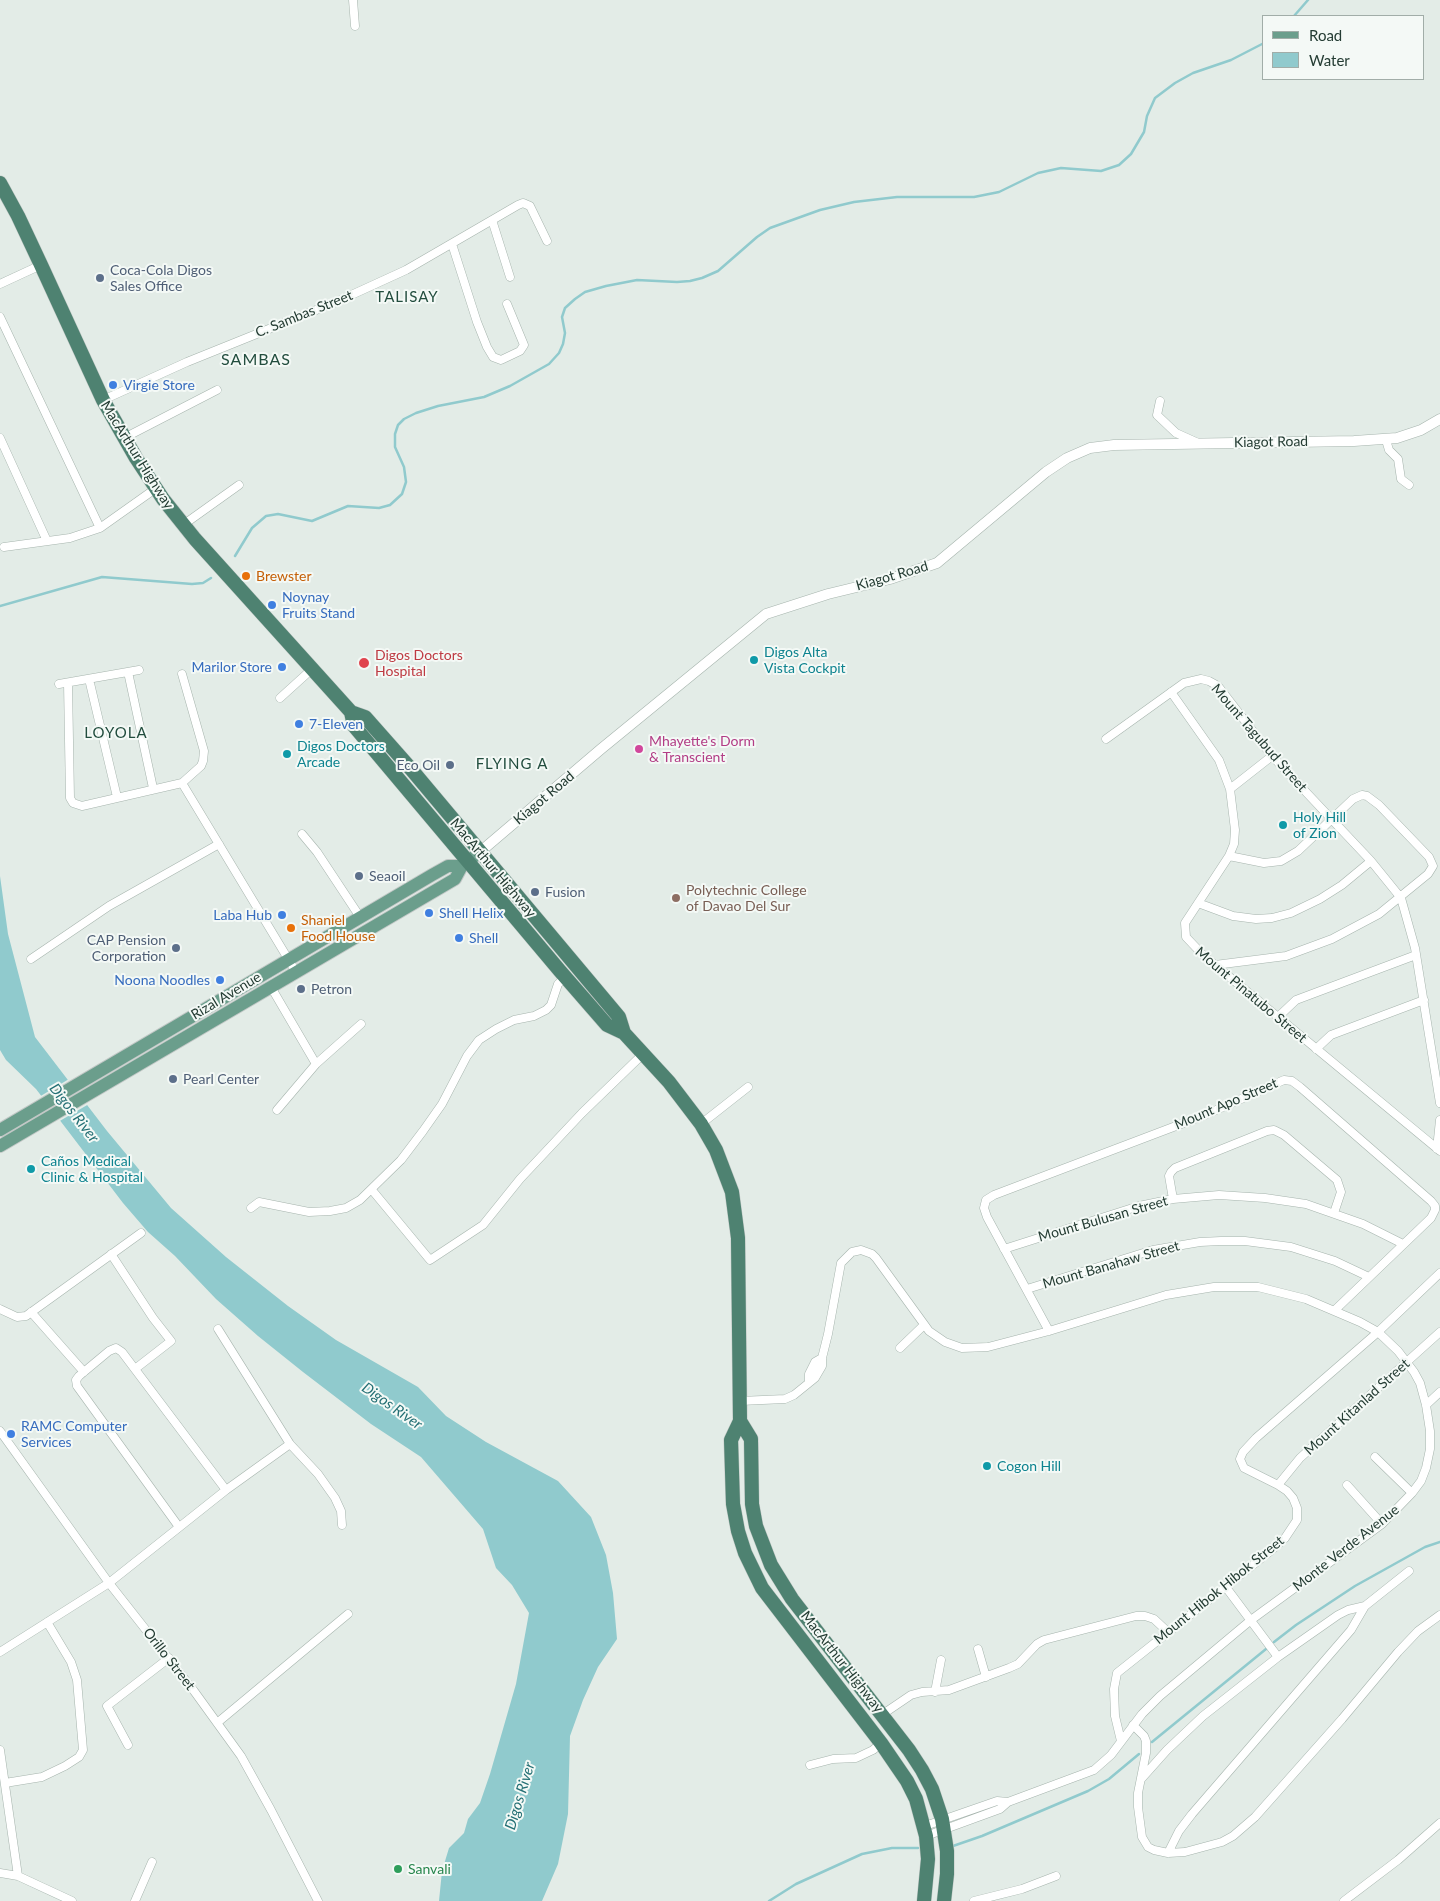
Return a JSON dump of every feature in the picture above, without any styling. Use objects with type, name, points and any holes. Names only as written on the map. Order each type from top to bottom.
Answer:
[{"type":"highway","name":"MacArthur Highway","points":[[0,183],[18,216],[103,400],[155,489],[183,525],[351,712],[354,726],[470,859],[606,1024],[624,1033],[669,1082],[701,1124],[725,1171],[736,1211],[740,1421],[731,1440],[733,1504],[738,1531],[745,1553],[762,1588],[908,1781],[926,1831],[928,1859],[924,1901]]},
{"type":"highway","name":"MacArthur Highway","points":[[470,859],[576,968],[619,1017],[624,1033]]},
{"type":"highway","name":"MacArthur Highway","points":[[740,1421],[751,1440],[752,1504],[756,1526],[771,1565],[792,1599],[882,1714],[922,1770],[937,1802],[943,1824],[948,1863],[944,1901]]},
{"type":"main road","name":"Rizal Avenue","points":[[0,1130],[448,866],[470,859]]},
{"type":"main road","name":"Rizal Avenue","points":[[0,1146],[455,878],[470,859]]},
{"type":"main road","points":[[62,1093],[68,1106]]},
{"type":"street","points":[[353,0],[355,26]]},
{"type":"street","name":"C. Sambas Street","points":[[103,400],[187,362],[368,288],[406,270],[518,205],[526,204],[532,210],[548,242]]},
{"type":"street","points":[[492,220],[510,277]]},
{"type":"street","points":[[452,244],[477,322],[493,357],[500,360],[520,351],[524,345],[507,304]]},
{"type":"street","points":[[0,284],[41,265]]},
{"type":"street","points":[[0,317],[100,528]]},
{"type":"street","points":[[124,438],[217,390]]},
{"type":"street","points":[[1160,401],[1157,415],[1176,433],[1200,444]]},
{"type":"street","name":"Kiagot Road","points":[[470,859],[766,614],[828,594],[890,580],[937,563],[1046,472],[1068,458],[1090,448],[1114,445],[1386,440],[1407,436],[1440,419]]},
{"type":"street","points":[[0,438],[47,541]]},
{"type":"street","points":[[1386,440],[1389,450],[1398,459],[1401,479],[1409,485]]},
{"type":"street","points":[[183,525],[239,485]]},
{"type":"street","points":[[4,547],[70,538],[100,528],[155,489]]},
{"type":"street","points":[[280,698],[312,669]]},
{"type":"street","points":[[139,670],[64,684],[71,800],[75,804],[82,806],[153,788],[182,783],[201,766],[204,754],[182,674]]},
{"type":"street","points":[[128,672],[153,788]]},
{"type":"street","points":[[89,679],[117,797]]},
{"type":"street","name":"Mount Tagubud Street","points":[[1106,739],[1184,683],[1201,679],[1209,681],[1218,686],[1272,756],[1371,862],[1401,898]]},
{"type":"street","name":"Mount Pinatubo Street","points":[[1171,692],[1219,760],[1230,789],[1235,838],[1229,856],[1185,923],[1184,933],[1192,944],[1215,965],[1438,1150]]},
{"type":"street","points":[[1230,789],[1272,756]]},
{"type":"street","points":[[182,783],[296,972]]},
{"type":"street","points":[[1215,965],[1286,956],[1311,948],[1359,926],[1401,898],[1428,874],[1433,866],[1429,856],[1379,805],[1367,796],[1362,795],[1353,799],[1298,851],[1281,861],[1264,864],[1229,856]]},
{"type":"street","points":[[302,834],[317,852],[360,917]]},
{"type":"street","points":[[31,959],[110,906],[219,844]]},
{"type":"street","points":[[1198,903],[1233,916],[1256,919],[1272,918],[1291,913],[1320,898],[1342,885],[1371,862]]},
{"type":"street","points":[[1401,898],[1416,955],[1440,1103]]},
{"type":"street","points":[[1278,1017],[1296,1000],[1416,955]]},
{"type":"street","points":[[251,1208],[259,1202],[309,1212],[330,1211],[346,1208],[360,1200],[401,1160],[423,1131],[442,1104],[467,1056],[479,1040],[514,1020],[534,1016],[546,1010],[551,1005],[558,984],[576,968]]},
{"type":"street","points":[[271,986],[316,1064]]},
{"type":"street","points":[[1316,1049],[1331,1035],[1424,1000]]},
{"type":"street","points":[[277,1110],[316,1064],[361,1024]]},
{"type":"street","points":[[372,1190],[430,1260],[483,1225],[534,1164],[582,1113],[643,1054]]},
{"type":"street","name":"Mount Apo Street","points":[[1049,1331],[984,1212],[984,1204],[989,1198],[1206,1115],[1284,1080],[1292,1081],[1300,1087],[1431,1200],[1434,1206],[1433,1214],[1335,1310]]},
{"type":"street","points":[[701,1124],[748,1087]]},
{"type":"street","points":[[1438,1150],[1440,1120]]},
{"type":"street","points":[[1173,1199],[1170,1176],[1175,1168],[1267,1131],[1274,1130],[1284,1135],[1337,1180],[1341,1192],[1334,1213]]},
{"type":"street","name":"Mount Bulusan Street","points":[[1004,1249],[1117,1212],[1173,1199],[1199,1196],[1241,1196],[1288,1200],[1334,1213],[1382,1232],[1403,1244]]},
{"type":"street","points":[[0,1309],[17,1317],[23,1317],[141,1234]]},
{"type":"street","name":"Mount Banahaw Street","points":[[1027,1289],[1153,1250],[1181,1244],[1221,1241],[1259,1242],[1291,1247],[1335,1260],[1369,1277]]},
{"type":"street","name":"Monte Verde Avenue","points":[[740,1401],[785,1399],[794,1395],[816,1378],[822,1366],[839,1269],[844,1258],[856,1251],[867,1251],[876,1258],[924,1325],[936,1337],[945,1342],[970,1349],[988,1347],[1049,1331],[1166,1295],[1214,1287],[1258,1287],[1286,1292],[1335,1310],[1378,1332],[1407,1362],[1420,1383],[1430,1432],[1430,1449],[1426,1468],[1421,1481],[1412,1493],[1382,1524],[1251,1620],[1160,1696],[1102,1764],[1094,1770],[1008,1802],[1000,1809],[943,1824],[926,1831]]},
{"type":"street","points":[[111,1254],[153,1318],[171,1341],[135,1369]]},
{"type":"street","name":"Mount Hibok Hibok Street","points":[[1121,1742],[1115,1716],[1114,1689],[1117,1674],[1286,1538],[1297,1520],[1298,1508],[1293,1498],[1278,1485],[1244,1468],[1240,1459],[1243,1452],[1256,1438],[1378,1332],[1440,1273]]},
{"type":"street","points":[[31,1312],[84,1372]]},
{"type":"street","points":[[900,1348],[924,1325]]},
{"type":"street","points":[[218,1328],[290,1444],[318,1474],[334,1498],[341,1511],[342,1526]]},
{"type":"street","name":"Mount Kitanlad Street","points":[[1278,1485],[1300,1458],[1440,1332]]},
{"type":"street","points":[[179,1528],[76,1386],[76,1380],[84,1372],[114,1348],[121,1350],[226,1490]]},
{"type":"street","points":[[1426,1405],[1440,1392]]},
{"type":"street","name":"Orillo Street","points":[[0,1431],[109,1583],[169,1658],[241,1756],[318,1901]]},
{"type":"street","points":[[0,1446],[6,1440]]},
{"type":"street","points":[[0,1652],[109,1583],[226,1490],[290,1444]]},
{"type":"street","points":[[1375,1457],[1412,1493]]},
{"type":"street","points":[[1347,1485],[1382,1524]]},
{"type":"street","points":[[1168,1852],[1179,1831],[1192,1814],[1351,1630],[1365,1606],[1409,1571]]},
{"type":"street","points":[[1225,1586],[1278,1658]]},
{"type":"street","points":[[1142,1778],[1203,1716],[1278,1658],[1338,1615],[1348,1610],[1365,1606]]},
{"type":"street","points":[[217,1722],[348,1614]]},
{"type":"street","points":[[1133,1726],[1144,1736],[1146,1741],[1142,1778],[1138,1793],[1138,1807],[1142,1837],[1148,1846],[1154,1850],[1185,1852],[1214,1845],[1233,1836],[1244,1828],[1342,1719],[1398,1652],[1418,1631],[1440,1615]]},
{"type":"street","points":[[882,1714],[911,1695],[922,1692],[950,1690],[1018,1664],[1037,1644],[1044,1640],[1136,1616],[1154,1619],[1168,1632]]},
{"type":"street","points":[[3,1781],[42,1777],[79,1757],[83,1750],[78,1680],[71,1662],[47,1622]]},
{"type":"street","points":[[978,1649],[986,1677]]},
{"type":"street","points":[[128,1745],[107,1706],[169,1658]]},
{"type":"street","points":[[935,1692],[941,1660]]},
{"type":"street","points":[[810,1765],[856,1758],[873,1750],[881,1743]]},
{"type":"street","points":[[0,1750],[18,1876]]},
{"type":"street","points":[[1344,1901],[1398,1860],[1440,1823]]},
{"type":"street","points":[[135,1901],[152,1862]]},
{"type":"street","points":[[0,1873],[18,1876],[72,1901]]},
{"type":"street","points":[[974,1901],[1022,1888],[1056,1876]]},
{"type":"water","name":"Digos River","points":[[0,876],[8,934],[35,1037],[107,1131],[171,1208],[226,1257],[288,1306],[336,1340],[418,1387],[446,1416],[486,1442],[558,1481],[591,1517],[606,1555],[613,1593],[617,1639],[598,1667],[570,1736],[568,1814],[558,1864],[542,1901],[439,1901],[442,1871],[449,1848],[464,1833],[468,1819],[480,1803],[490,1774],[516,1684],[529,1613],[512,1585],[496,1568],[483,1529],[421,1457],[371,1424],[303,1372],[216,1299],[175,1256],[148,1232],[123,1203],[36,1089],[6,1060],[0,1050]]},
{"type":"pier","points":[[69,1079],[89,1104],[58,1122],[39,1097]]},
{"type":"waterway","points":[[1295,15],[1308,0]]},
{"type":"waterway","points":[[235,556],[252,528],[266,516],[278,514],[312,521],[348,506],[379,508],[390,505],[402,494],[406,482],[404,467],[395,447],[395,434],[398,425],[404,419],[416,413],[438,406],[484,397],[510,386],[549,364],[559,353],[563,344],[565,333],[562,317],[565,308],[585,292],[637,280],[677,282],[702,278],[718,271],[770,228],[820,210],[854,202],[897,197],[974,197],[999,192],[1038,173],[1061,168],[1101,171],[1119,165],[1131,154],[1144,132],[1147,116],[1155,98],[1175,83],[1193,73],[1231,60],[1262,44]]},
{"type":"waterway","points":[[0,606],[102,577],[192,584],[203,583],[211,578]]},
{"type":"waterway","points":[[1274,1642],[1355,1586],[1425,1547],[1440,1542]]},
{"type":"waterway","points":[[1152,1742],[1266,1649]]},
{"type":"waterway","points":[[953,1846],[982,1836],[1088,1791],[1109,1779],[1139,1754]]},
{"type":"waterway","points":[[769,1901],[796,1884],[862,1854],[892,1848],[918,1848]]},
{"type":"place","name":"Coca-Cola Digos Sales Office","points":[[100,278]]},
{"type":"place","name":"Virgie Store","points":[[113,385]]},
{"type":"place","name":"Brewster","points":[[246,576]]},
{"type":"place","name":"Noynay Fruits Stand","points":[[272,605]]},
{"type":"place","name":"Digos Alta Vista Cockpit","points":[[754,660]]},
{"type":"place","name":"Digos Doctors Hospital","points":[[364,663]]},
{"type":"place","name":"Marilor Store","points":[[282,667]]},
{"type":"place","name":"7-Eleven","points":[[299,724]]},
{"type":"place","name":"Mhayette's Dorm & Transcient","points":[[639,749]]},
{"type":"place","name":"Digos Doctors Arcade","points":[[287,754]]},
{"type":"place","name":"Eco Oil","points":[[450,765]]},
{"type":"place","name":"Holy Hill of Zion","points":[[1283,825]]},
{"type":"place","name":"Seaoil","points":[[359,876]]},
{"type":"place","name":"Fusion","points":[[535,892]]},
{"type":"place","name":"Polytechnic College of Davao Del Sur","points":[[676,898]]},
{"type":"place","name":"Shell Helix","points":[[429,913]]},
{"type":"place","name":"Laba Hub","points":[[282,915]]},
{"type":"place","name":"Shaniel Food House","points":[[291,928]]},
{"type":"place","name":"Shell","points":[[459,938]]},
{"type":"place","name":"CAP Pension Corporation","points":[[176,948]]},
{"type":"place","name":"Noona Noodles","points":[[220,980]]},
{"type":"place","name":"Petron","points":[[301,989]]},
{"type":"place","name":"Pearl Center","points":[[173,1079]]},
{"type":"place","name":"Caños Medical Clinic & Hospital","points":[[31,1169]]},
{"type":"place","name":"RAMC Computer Services","points":[[11,1434]]},
{"type":"place","name":"Cogon Hill","points":[[987,1466]]},
{"type":"place","name":"Sanvali","points":[[398,1869]]},
{"type":"district","name":"TALISAY","points":[[407,297]]},
{"type":"district","name":"SAMBAS","points":[[256,360]]},
{"type":"district","name":"LOYOLA","points":[[116,733]]},
{"type":"district","name":"FLYING A","points":[[512,764]]}]
